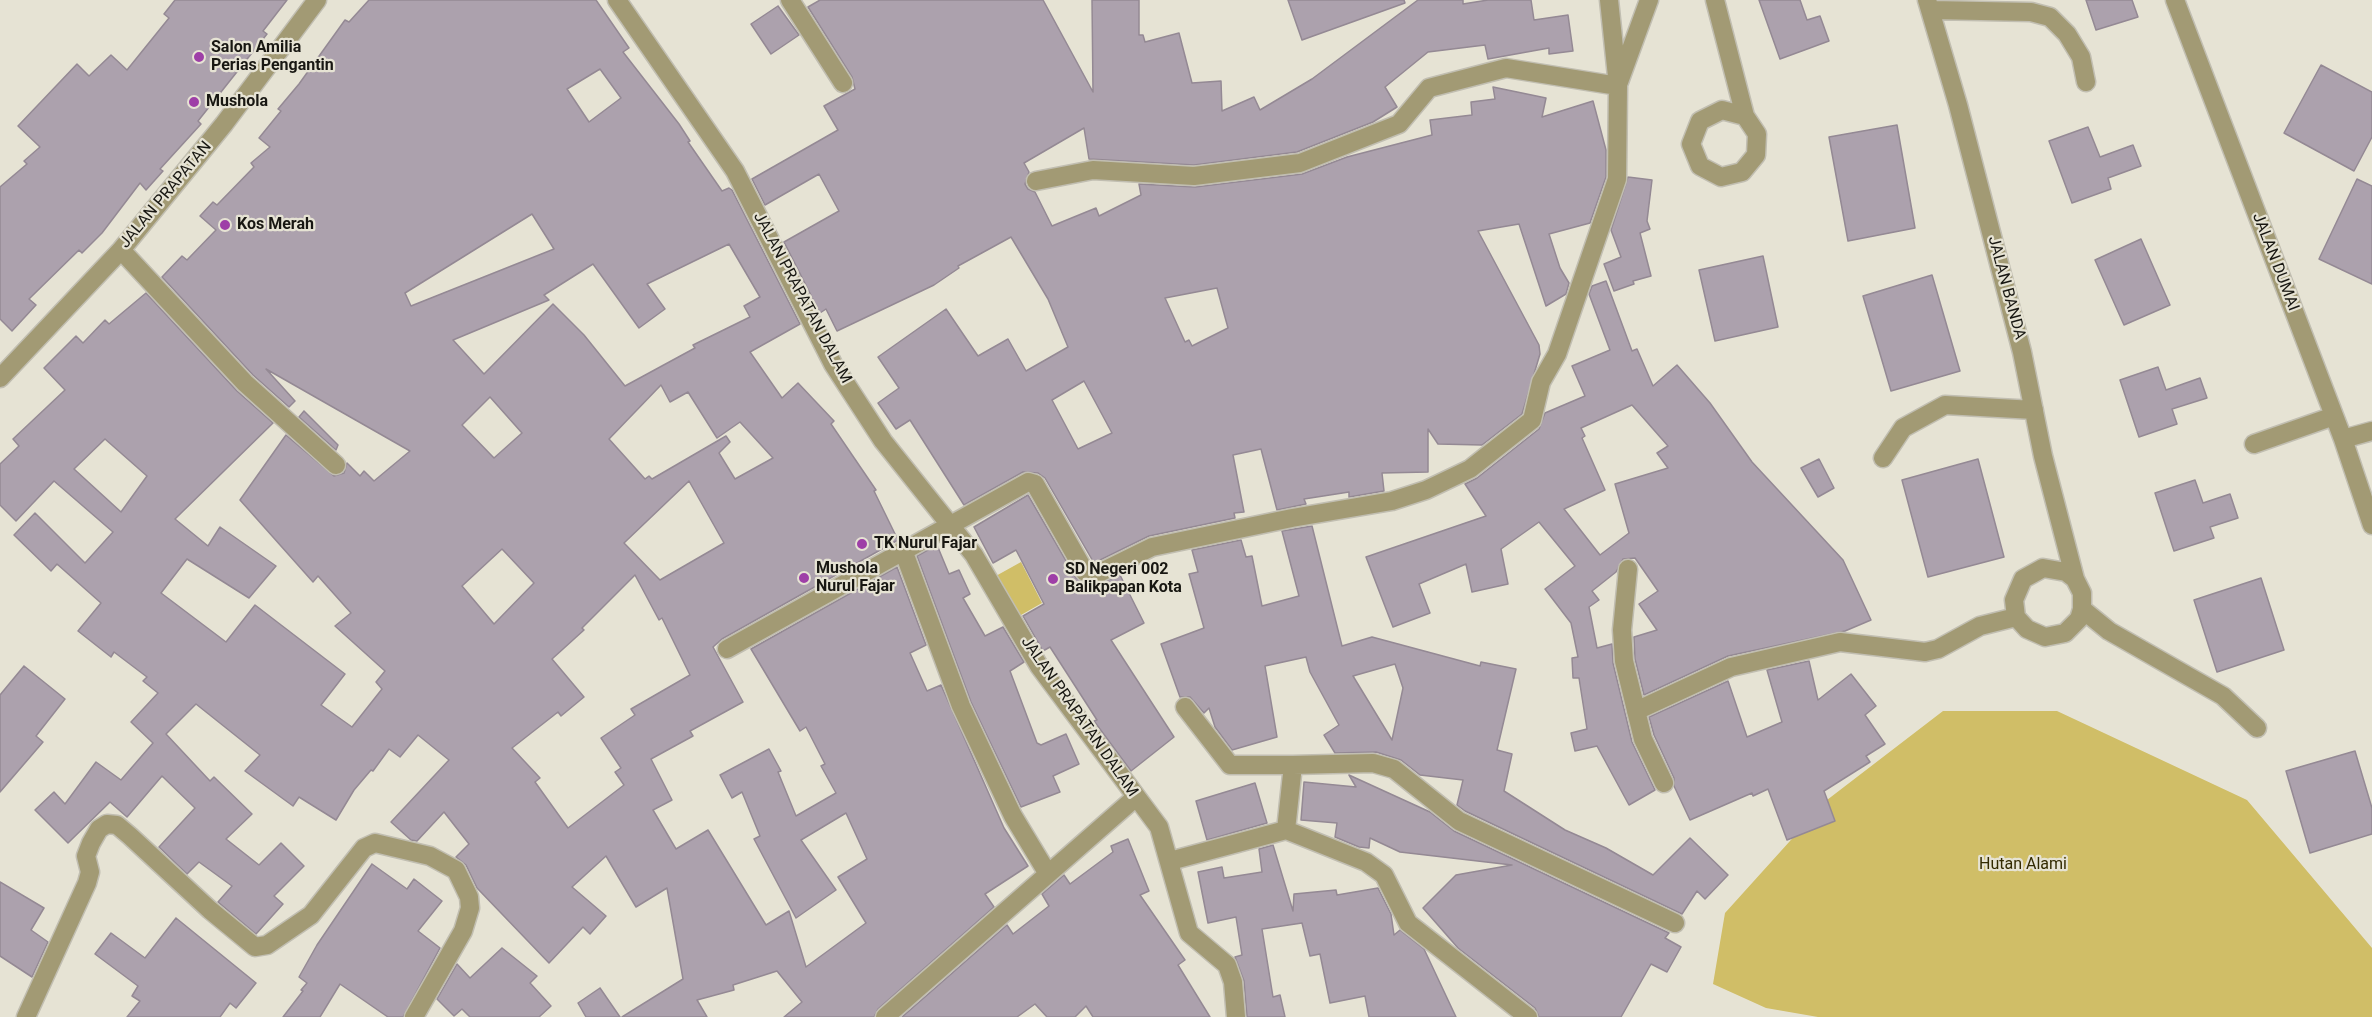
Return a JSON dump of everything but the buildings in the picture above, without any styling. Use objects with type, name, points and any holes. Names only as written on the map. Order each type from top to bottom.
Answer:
[{"type":"street","name":"JALAN PRAPATAN","points":[[0,378],[121,250],[224,124],[316,0]]},
{"type":"street","name":"JALAN PRAPATAN DALAM","points":[[617,0],[735,171],[839,374],[883,441],[974,555],[1039,666],[1159,826],[1188,933],[1227,965],[1233,982],[1236,1017]]},
{"type":"street","points":[[727,649],[950,524],[1032,482],[1085,572],[1095,575],[1152,547],[1292,518],[1392,501],[1426,490],[1470,469],[1532,420],[1541,382],[1557,354],[1617,179],[1618,86],[1609,0]]},
{"type":"street","points":[[1618,86],[1649,0]]},
{"type":"street","points":[[1715,0],[1745,116]]},
{"type":"street","name":"JALAN DUMAI","points":[[2175,0],[2343,439],[2372,525]]},
{"type":"street","points":[[795,2],[843,83]]},
{"type":"street","points":[[1929,5],[2031,12],[2050,17],[2067,34],[2081,57],[2086,82]]},
{"type":"street","name":"JALAN BANDA","points":[[1929,5],[2022,352],[2043,456],[2075,579]]},
{"type":"street","points":[[1036,181],[1093,170],[1194,176],[1300,163],[1399,124],[1429,88],[1506,68],[1618,86]]},
{"type":"street","points":[[121,250],[245,383],[336,465]]},
{"type":"street","points":[[1883,458],[1903,428],[1945,405],[2034,410]]},
{"type":"street","points":[[2254,444],[2334,416]]},
{"type":"street","points":[[2343,439],[2372,431]]},
{"type":"street","points":[[903,550],[962,706],[1013,816],[1048,874]]},
{"type":"street","points":[[2043,568],[2055,568],[2075,579],[2082,593],[2082,609],[2073,627],[2055,636],[2036,635],[2016,617],[2013,600],[2016,589],[2032,572],[2043,568]]},
{"type":"street","points":[[1628,569],[1622,630],[1624,661],[1643,739],[1664,783]]},
{"type":"street","points":[[2082,609],[2109,631],[2223,696],[2258,728]]},
{"type":"street","points":[[1636,711],[1731,668],[1840,642],[1925,652],[1938,649],[1980,626],[2016,617]]},
{"type":"street","points":[[1185,707],[1230,765],[1351,766],[1373,763],[1394,769],[1459,821],[1675,923]]},
{"type":"street","points":[[1286,830],[1293,765]]},
{"type":"street","points":[[885,1017],[1136,797]]},
{"type":"street","points":[[26,1017],[87,883],[90,872],[86,856],[91,843],[99,829],[107,824],[117,825],[217,916],[255,947],[267,945],[311,915],[364,848],[375,843],[430,856],[456,870],[469,897],[470,908],[464,931],[414,1017]]},
{"type":"street","points":[[1170,861],[1286,830],[1366,862],[1384,875],[1408,923],[1528,1017]]},
{"type":"green space","points":[[1021,562],[1042,603],[1007,623],[985,582]]},
{"type":"green space","name":"Hutan Alami","points":[[1943,711],[2057,711],[2247,800],[2372,948],[2372,1017],[1818,1017],[1766,1008],[1713,984],[1725,913],[1827,800]]},
{"type":"place","name":"Salon Amilia Perias Pengantin","points":[[199,57]]},
{"type":"place","name":"Mushola","points":[[194,102]]},
{"type":"place","name":"Kos Merah","points":[[225,225]]},
{"type":"place","name":"TK Nurul Fajar","points":[[862,544]]},
{"type":"place","name":"Mushola Nurul Fajar","points":[[804,578]]},
{"type":"place","name":"SD Negeri 002 Balikpapan Kota","points":[[1053,579]]}]
